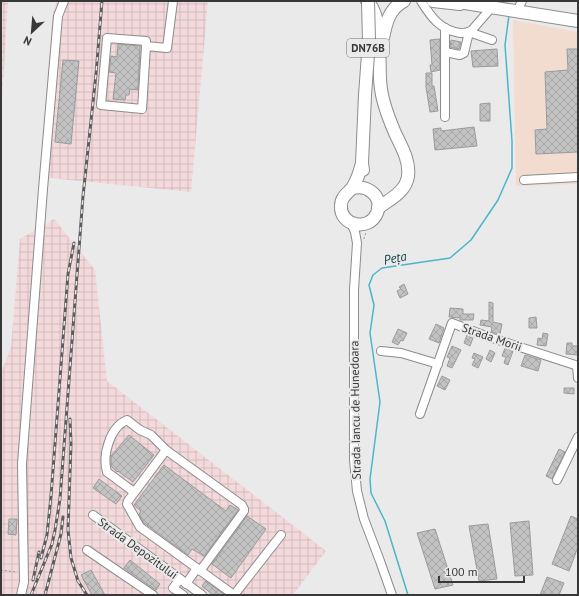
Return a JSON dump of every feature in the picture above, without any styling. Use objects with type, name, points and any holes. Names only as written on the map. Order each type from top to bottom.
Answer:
[{"type":"highway","points":[[368,1],[373,7],[378,20],[380,78],[383,100],[391,123],[405,153],[408,165],[406,184],[397,195],[378,208]]},
{"type":"highway","name":"DN76B","points":[[351,189],[359,174],[362,163],[369,41],[368,1]]},
{"type":"highway","points":[[379,57],[385,28],[390,15],[395,7],[404,1]]},
{"type":"highway","points":[[434,1],[519,5],[578,16]]},
{"type":"highway","points":[[452,1],[495,5]]},
{"type":"highway","points":[[519,5],[578,22]]},
{"type":"highway","name":"DN76B","points":[[362,163],[370,191]]},
{"type":"highway","points":[[370,191],[376,197],[378,208],[374,218],[364,224],[358,225],[351,223],[344,216],[341,205],[342,199],[346,193],[351,189],[361,187],[370,191],[386,192],[396,187],[403,179],[408,165]]},
{"type":"street","points":[[21,595],[24,582],[22,464],[58,16],[64,1]]},
{"type":"street","points":[[146,46],[167,48],[173,1]]},
{"type":"street","points":[[421,1],[437,22],[445,28],[455,32],[469,32],[492,40]]},
{"type":"street","points":[[445,52],[460,56],[463,55],[469,32],[495,5]]},
{"type":"street","points":[[445,28],[445,117]]},
{"type":"street","points":[[106,38],[146,41],[146,46],[142,109],[101,105],[106,38]]},
{"type":"street","points":[[524,180],[578,177]]},
{"type":"street","name":"Strada Iancu de Hunedoara","points":[[351,223],[355,232],[357,243],[354,290],[354,460],[357,491],[364,519],[392,595]]},
{"type":"street","name":"Strada Iancu de Hunedoara","points":[[357,243],[364,224]]},
{"type":"street","name":"Strada Morii","points":[[420,414],[452,323],[577,366]]},
{"type":"street","points":[[381,352],[401,352],[438,364]]},
{"type":"street","points":[[577,366],[578,378]]},
{"type":"street","points":[[134,492],[107,472],[105,461],[106,447],[114,433],[123,422],[128,420],[140,430],[151,435],[166,450],[242,505],[244,509],[199,570],[173,588],[184,595]]},
{"type":"street","points":[[557,480],[578,437]]},
{"type":"street","points":[[166,450],[128,500],[127,504],[137,519],[137,524],[140,527],[234,595],[281,535]]},
{"type":"street","name":"Strada Depozitului","points":[[93,515],[202,595]]},
{"type":"street","points":[[87,550],[153,595]]},
{"type":"path","points":[[1,570],[24,573]]},
{"type":"shaded area","points":[[1,1],[8,1],[1,114]]},
{"type":"shaded area","points":[[57,1],[208,1],[191,192],[40,177],[53,12]]},
{"type":"shaded area","points":[[513,20],[578,32],[578,184],[516,186]]},
{"type":"shaded area","points":[[54,219],[95,270],[107,381],[326,551],[293,595],[1,595],[1,373],[11,347],[20,239]]},
{"type":"building","points":[[440,39],[440,70],[431,72],[430,65],[432,65],[430,40]]},
{"type":"building","points":[[451,40],[461,42],[459,49],[450,47]]},
{"type":"building","points":[[118,44],[140,46],[138,90],[130,89],[129,95],[126,95],[125,100],[113,99],[116,73],[109,72],[111,56],[117,57]]},
{"type":"building","points":[[497,49],[498,66],[473,67],[471,51]]},
{"type":"building","points":[[567,49],[578,49],[578,152],[536,154],[535,130],[547,129],[545,72],[568,70]]},
{"type":"building","points":[[63,60],[79,61],[71,144],[55,142]]},
{"type":"building","points":[[426,73],[432,73],[432,86],[434,86],[438,111],[430,112],[426,87]]},
{"type":"building","points":[[490,103],[490,121],[480,121],[480,104]]},
{"type":"building","points":[[474,127],[477,146],[435,150],[433,129],[441,128],[441,131]]},
{"type":"building","points":[[404,284],[408,294],[400,298],[397,291],[401,289],[399,287]]},
{"type":"building","points":[[489,302],[493,303],[493,322],[502,324],[500,334],[491,332],[492,327],[480,325],[481,320],[489,321]]},
{"type":"building","points":[[450,308],[463,309],[463,314],[474,314],[473,320],[460,320],[460,318],[449,317]]},
{"type":"building","points":[[536,317],[537,328],[529,328],[529,318]]},
{"type":"building","points":[[436,324],[444,328],[439,343],[429,339]]},
{"type":"building","points":[[398,329],[407,333],[403,341],[401,340],[398,345],[392,342]]},
{"type":"building","points":[[543,333],[548,334],[546,346],[537,345],[538,338],[542,339]]},
{"type":"building","points":[[467,335],[473,338],[470,346],[464,343]]},
{"type":"building","points":[[567,343],[572,343],[572,346],[578,346],[578,355],[566,354]]},
{"type":"building","points":[[452,346],[461,350],[452,368],[447,366],[450,358],[447,357]]},
{"type":"building","points":[[505,348],[513,351],[508,365],[504,363],[506,357],[502,356]]},
{"type":"building","points":[[490,350],[495,353],[491,362],[486,359]]},
{"type":"building","points":[[474,353],[483,357],[478,368],[472,365],[475,359],[472,358]]},
{"type":"building","points":[[525,355],[541,360],[538,371],[521,366]]},
{"type":"building","points":[[442,376],[450,380],[445,390],[437,386]]},
{"type":"building","points":[[564,388],[574,388],[574,394],[564,393]]},
{"type":"building","points":[[129,435],[154,455],[133,482],[118,471],[117,472],[111,465],[111,456]]},
{"type":"building","points":[[559,449],[565,452],[552,479],[546,476]]},
{"type":"building","points":[[164,465],[226,511],[230,505],[238,510],[204,556],[192,549],[188,555],[143,522],[139,514],[141,511],[134,505]]},
{"type":"building","points":[[99,479],[122,496],[116,504],[93,488]]},
{"type":"building","points":[[247,516],[266,529],[231,578],[212,564]]},
{"type":"building","points":[[571,516],[578,519],[578,547],[569,571],[552,564]]},
{"type":"building","points":[[9,519],[17,519],[16,535],[8,534]]},
{"type":"building","points":[[529,521],[533,575],[515,576],[510,523]]},
{"type":"building","points":[[488,524],[497,579],[479,581],[469,526]]},
{"type":"building","points":[[435,529],[453,585],[435,589],[417,533]]},
{"type":"building","points":[[130,560],[160,584],[156,590],[124,568]]},
{"type":"building","points":[[91,570],[105,595],[92,595],[81,575]]},
{"type":"building","points":[[547,577],[564,583],[559,595],[540,595]]},
{"type":"building","points":[[206,581],[225,595],[213,595],[202,586]]},
{"type":"waterway","name":"Peța","points":[[408,595],[385,521],[371,493],[370,479],[380,402],[370,333],[374,305],[369,285],[373,275],[382,268],[450,258],[471,240],[498,200],[512,168],[512,141],[505,45],[509,15]]},
{"type":"railway","points":[[31,595],[52,544],[60,499],[83,196],[102,1]]},
{"type":"railway","points":[[41,558],[47,535],[68,274],[74,243]]},
{"type":"railway","points":[[70,419],[71,444],[68,530],[71,558],[78,581],[87,595]]},
{"type":"railway","points":[[45,595],[61,534],[63,517]]},
{"type":"railway","points":[[33,580],[39,552]]}]
